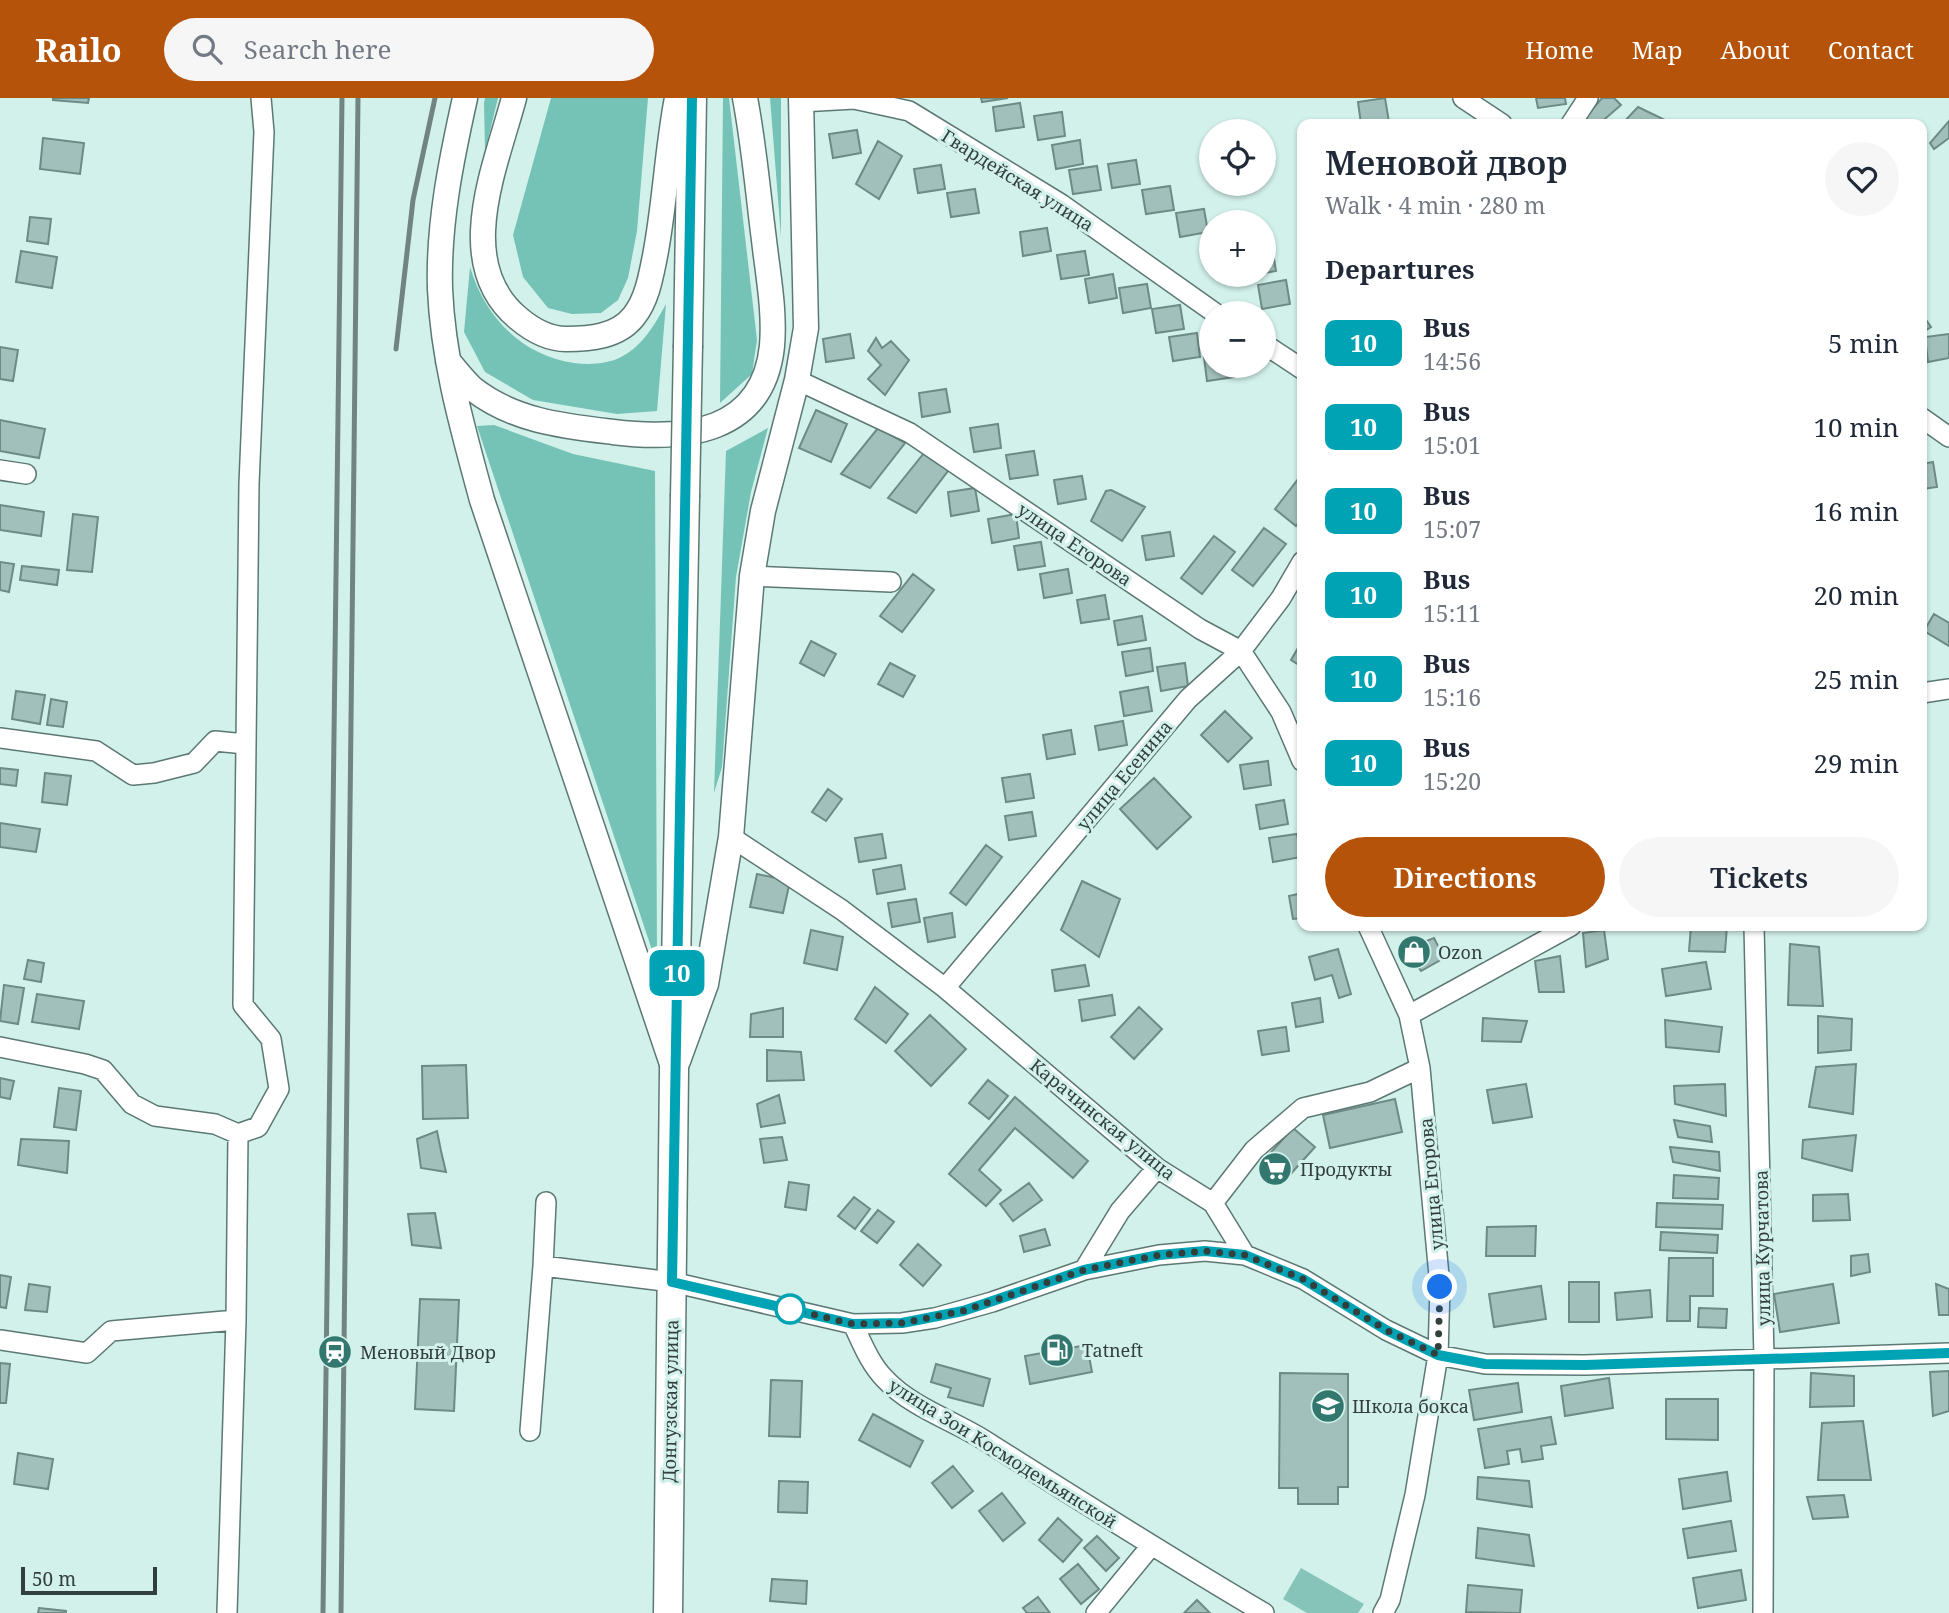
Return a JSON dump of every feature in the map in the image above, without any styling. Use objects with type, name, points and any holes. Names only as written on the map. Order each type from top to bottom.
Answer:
[{"type":"highway","name":"Донгузская улица","points":[[668,1613],[674,1071],[692,98]]},
{"type":"main road","points":[[465,98],[444,200],[440,288],[447,361],[458,413],[482,499],[674,1071]]},
{"type":"main road","points":[[514,98],[486,203],[482,233],[483,260],[490,282],[507,308],[531,328],[558,339],[587,339],[612,333],[634,317],[648,288],[661,224],[677,98]]},
{"type":"main road","points":[[447,361],[471,387],[495,404],[529,418],[569,427],[621,433],[692,432],[715,426],[738,415],[753,398],[766,376],[772,345],[771,296],[745,98]]},
{"type":"main road","points":[[674,1071],[706,985],[731,837],[752,576],[763,511],[797,380],[806,328],[801,100]]},
{"type":"street","points":[[0,1047],[103,1070],[132,1104],[155,1116],[215,1124],[238,1134],[258,1127],[279,1089],[271,1039],[243,1005],[249,484],[264,132],[261,98]]},
{"type":"street","points":[[1463,98],[1494,119]]},
{"type":"street","points":[[1574,119],[1588,98]]},
{"type":"street","name":"Гвардейская улица","points":[[801,100],[854,99],[909,111],[1061,204],[1199,302]]},
{"type":"street","points":[[1276,352],[1297,366]]},
{"type":"street","name":"улица Егорова","points":[[797,380],[910,433],[1200,629],[1241,651],[1281,712],[1297,749]]},
{"type":"street","points":[[1927,422],[1949,437]]},
{"type":"street","points":[[0,470],[26,474]]},
{"type":"street","name":"улица Есенина","points":[[945,988],[1188,699],[1241,651],[1281,598],[1297,571]]},
{"type":"street","points":[[752,576],[891,582]]},
{"type":"street","points":[[1927,692],[1949,689]]},
{"type":"street","points":[[0,738],[96,751],[133,775],[194,763],[215,741],[246,744]]},
{"type":"street","name":"Карачинская улица","points":[[731,837],[842,911],[945,988],[1157,1168],[1213,1203],[1245,1255]]},
{"type":"street","name":"улица Егорова","points":[[1370,931],[1409,1015],[1420,1068],[1440,1287],[1438,1355],[1415,1495],[1390,1600],[1383,1613]]},
{"type":"street","points":[[1409,1015],[1562,931]]},
{"type":"street","name":"улица Курчатова","points":[[1754,931],[1764,1358],[1763,1613]]},
{"type":"street","points":[[1213,1203],[1254,1150],[1303,1108],[1370,1092],[1420,1068]]},
{"type":"street","points":[[227,1613],[236,1320],[238,1134]]},
{"type":"street","points":[[1084,1270],[1120,1211],[1157,1168]]},
{"type":"street","points":[[530,1430],[546,1202]]},
{"type":"street","points":[[543,1266],[672,1282],[853,1324],[902,1323],[935,1318],[992,1303],[1084,1270],[1159,1255],[1205,1251],[1245,1255],[1303,1279],[1386,1330],[1438,1355],[1485,1364],[1585,1365],[1949,1353]]},
{"type":"street","points":[[0,1340],[87,1353],[111,1331],[236,1320]]},
{"type":"street","name":"улица Зои Космодемьянской","points":[[853,1324],[869,1358],[885,1380],[904,1394],[1264,1613]]},
{"type":"street","points":[[1096,1613],[1151,1546]]},
{"type":"green space","points":[[485,98],[498,98],[485,151],[484,103]]},
{"type":"green space","points":[[551,98],[648,98],[637,231],[628,278],[618,300],[601,313],[572,314],[548,308],[523,277],[513,235]]},
{"type":"green space","points":[[723,98],[729,98],[757,340],[752,374],[720,403]]},
{"type":"green space","points":[[770,98],[781,98],[781,237]]},
{"type":"green space","points":[[470,267],[485,302],[508,331],[538,352],[574,363],[604,363],[629,352],[648,334],[666,304],[657,411],[617,414],[533,400],[485,372],[464,332]]},
{"type":"green space","points":[[494,425],[573,454],[655,471],[657,965],[477,426]]},
{"type":"green space","points":[[768,428],[751,492],[736,577],[722,767],[714,793],[726,451]]},
{"type":"green space","points":[[1301,1568],[1364,1604],[1358,1613],[1307,1613],[1283,1599]]},
{"type":"building","points":[[53,98],[89,98],[88,103]]},
{"type":"building","points":[[981,98],[1008,98],[982,102]]},
{"type":"building","points":[[1385,98],[1388,119],[1360,119],[1358,102]]},
{"type":"building","points":[[1536,98],[1565,98],[1566,104],[1538,108]]},
{"type":"building","points":[[1602,98],[1614,98],[1621,105],[1605,119],[1584,119]]},
{"type":"building","points":[[1020,103],[1024,127],[996,131],[993,107]]},
{"type":"building","points":[[1638,107],[1663,119],[1627,119]]},
{"type":"building","points":[[1062,112],[1065,136],[1038,140],[1034,116]]},
{"type":"building","points":[[1949,121],[1949,138],[1934,149],[1930,143]]},
{"type":"building","points":[[857,130],[861,153],[833,158],[829,134]]},
{"type":"building","points":[[43,138],[84,143],[80,174],[40,169]]},
{"type":"building","points":[[1080,140],[1083,164],[1056,169],[1052,145]]},
{"type":"building","points":[[878,141],[902,156],[879,199],[856,184]]},
{"type":"building","points":[[1136,160],[1140,184],[1112,188],[1108,164]]},
{"type":"building","points":[[941,165],[945,189],[918,193],[914,169]]},
{"type":"building","points":[[1097,166],[1101,190],[1073,194],[1069,170]]},
{"type":"building","points":[[1170,186],[1174,210],[1146,214],[1142,190]]},
{"type":"building","points":[[975,189],[979,213],[951,217],[947,193]]},
{"type":"building","points":[[1204,209],[1199,210],[1199,234],[1180,237],[1176,213]]},
{"type":"building","points":[[30,217],[51,219],[48,244],[27,241]]},
{"type":"building","points":[[1047,228],[1051,251],[1023,256],[1020,232]]},
{"type":"building","points":[[21,251],[57,257],[52,288],[16,282]]},
{"type":"building","points":[[1085,251],[1089,275],[1061,279],[1057,255]]},
{"type":"building","points":[[1113,274],[1117,298],[1089,303],[1085,279]]},
{"type":"building","points":[[1286,280],[1290,304],[1276,306],[1276,301],[1261,301],[1258,287],[1276,287],[1276,282]]},
{"type":"building","points":[[1147,284],[1151,308],[1123,313],[1119,288]]},
{"type":"building","points":[[1180,305],[1184,329],[1156,333],[1152,309]]},
{"type":"building","points":[[1197,333],[1199,357],[1173,361],[1169,337]]},
{"type":"building","points":[[850,334],[854,358],[826,362],[823,339]]},
{"type":"building","points":[[1949,334],[1949,358],[1928,362],[1927,337]]},
{"type":"building","points":[[876,338],[882,348],[891,341],[909,360],[885,395],[868,379],[881,365],[868,351]]},
{"type":"building","points":[[0,347],[18,350],[13,381],[0,379]]},
{"type":"building","points":[[1207,378],[1228,378],[1207,381]]},
{"type":"building","points":[[946,389],[950,412],[922,417],[919,393]]},
{"type":"building","points":[[816,410],[847,424],[831,462],[799,448]]},
{"type":"building","points":[[0,420],[45,429],[39,458],[0,451]]},
{"type":"building","points":[[998,424],[1001,448],[974,452],[970,428]]},
{"type":"building","points":[[878,428],[905,443],[870,488],[841,474]]},
{"type":"building","points":[[1034,451],[1038,475],[1010,479],[1006,455]]},
{"type":"building","points":[[924,453],[951,467],[916,513],[888,498]]},
{"type":"building","points":[[1933,462],[1937,487],[1927,488],[1927,463]]},
{"type":"building","points":[[1082,476],[1086,499],[1058,504],[1054,480]]},
{"type":"building","points":[[1297,480],[1296,526],[1275,509]]},
{"type":"building","points":[[975,488],[979,511],[951,516],[948,492]]},
{"type":"building","points":[[1111,490],[1145,507],[1122,541],[1091,521],[1106,491]]},
{"type":"building","points":[[0,505],[44,512],[41,536],[0,530]]},
{"type":"building","points":[[73,514],[98,517],[92,572],[67,570]]},
{"type":"building","points":[[1016,514],[1019,538],[992,543],[988,519]]},
{"type":"building","points":[[1264,528],[1286,544],[1253,586],[1232,570]]},
{"type":"building","points":[[1170,532],[1174,556],[1146,560],[1142,536]]},
{"type":"building","points":[[1214,536],[1235,552],[1202,594],[1181,578]]},
{"type":"building","points":[[1041,542],[1045,566],[1018,570],[1014,546]]},
{"type":"building","points":[[0,562],[14,564],[9,592],[0,590]]},
{"type":"building","points":[[22,566],[59,570],[57,585],[20,580]]},
{"type":"building","points":[[1068,569],[1072,593],[1044,598],[1040,574]]},
{"type":"building","points":[[913,574],[934,590],[902,632],[880,616]]},
{"type":"building","points":[[1105,595],[1109,619],[1081,623],[1077,600]]},
{"type":"building","points":[[1934,614],[1949,623],[1949,646],[1927,633],[1927,626]]},
{"type":"building","points":[[1142,616],[1146,640],[1118,645],[1114,621]]},
{"type":"building","points":[[811,641],[836,654],[824,676],[800,663]]},
{"type":"building","points":[[1150,648],[1153,671],[1126,676],[1122,652]]},
{"type":"building","points":[[1297,650],[1297,664],[1291,660]]},
{"type":"building","points":[[890,663],[915,676],[903,697],[878,684]]},
{"type":"building","points":[[1185,663],[1188,686],[1161,691],[1157,667]]},
{"type":"building","points":[[1148,687],[1152,711],[1124,716],[1120,692]]},
{"type":"building","points":[[16,691],[45,695],[40,724],[12,719]]},
{"type":"building","points":[[51,699],[67,702],[63,727],[47,725]]},
{"type":"building","points":[[1225,711],[1252,738],[1228,762],[1201,735]]},
{"type":"building","points":[[1123,721],[1127,745],[1099,750],[1095,726]]},
{"type":"building","points":[[1071,730],[1075,754],[1047,759],[1043,735]]},
{"type":"building","points":[[1268,761],[1271,785],[1244,789],[1240,765]]},
{"type":"building","points":[[0,768],[18,770],[16,786],[0,784]]},
{"type":"building","points":[[45,773],[71,776],[67,805],[42,802]]},
{"type":"building","points":[[1030,774],[1034,798],[1006,802],[1002,778]]},
{"type":"building","points":[[1154,778],[1191,817],[1157,849],[1120,809]]},
{"type":"building","points":[[828,789],[842,799],[826,821],[812,812]]},
{"type":"building","points":[[1284,800],[1288,824],[1260,829],[1256,805]]},
{"type":"building","points":[[1032,812],[1036,836],[1009,840],[1005,816]]},
{"type":"building","points":[[0,823],[40,829],[36,852],[0,847]]},
{"type":"building","points":[[882,834],[886,858],[859,862],[855,838]]},
{"type":"building","points":[[1297,834],[1297,858],[1273,862],[1269,838]]},
{"type":"building","points":[[986,845],[1002,857],[966,905],[950,893]]},
{"type":"building","points":[[901,865],[905,889],[877,894],[873,870]]},
{"type":"building","points":[[757,874],[790,881],[783,913],[750,907]]},
{"type":"building","points":[[1082,881],[1120,899],[1099,957],[1061,930]]},
{"type":"building","points":[[1297,894],[1297,919],[1293,919],[1289,896]]},
{"type":"building","points":[[916,899],[920,922],[892,927],[888,903]]},
{"type":"building","points":[[952,913],[955,937],[928,942],[924,918]]},
{"type":"building","points":[[811,930],[843,937],[837,970],[804,963]]},
{"type":"building","points":[[1604,931],[1608,959],[1586,967],[1583,933]]},
{"type":"building","points":[[1691,931],[1727,931],[1725,952],[1689,951]]},
{"type":"building","points":[[1434,938],[1444,958],[1421,971],[1406,949]]},
{"type":"building","points":[[1790,944],[1819,947],[1823,1006],[1788,1005]]},
{"type":"building","points":[[1338,949],[1351,994],[1339,998],[1332,975],[1315,980],[1309,957]]},
{"type":"building","points":[[1560,956],[1564,992],[1539,992],[1535,961]]},
{"type":"building","points":[[28,960],[44,963],[41,982],[24,979]]},
{"type":"building","points":[[1706,962],[1711,989],[1666,996],[1662,969]]},
{"type":"building","points":[[1085,965],[1089,986],[1055,991],[1052,970]]},
{"type":"building","points":[[4,985],[24,988],[18,1024],[0,1021]]},
{"type":"building","points":[[875,987],[908,1014],[886,1043],[855,1019]]},
{"type":"building","points":[[37,994],[84,1001],[79,1029],[32,1022]]},
{"type":"building","points":[[1112,995],[1115,1015],[1082,1021],[1079,1000]]},
{"type":"building","points":[[1320,998],[1323,1022],[1296,1027],[1292,1003]]},
{"type":"building","points":[[1139,1007],[1162,1029],[1134,1059],[1111,1037]]},
{"type":"building","points":[[783,1008],[783,1037],[750,1037],[751,1014]]},
{"type":"building","points":[[930,1015],[966,1049],[931,1086],[895,1051]]},
{"type":"building","points":[[1818,1016],[1852,1019],[1851,1050],[1818,1053]]},
{"type":"building","points":[[1483,1018],[1527,1021],[1521,1042],[1482,1041]]},
{"type":"building","points":[[1665,1020],[1722,1027],[1719,1052],[1666,1047]]},
{"type":"building","points":[[1286,1027],[1289,1051],[1262,1055],[1258,1031]]},
{"type":"building","points":[[767,1050],[801,1052],[804,1080],[767,1081]]},
{"type":"building","points":[[1856,1064],[1853,1114],[1809,1107],[1816,1067]]},
{"type":"building","points":[[466,1065],[468,1118],[423,1119],[422,1066]]},
{"type":"building","points":[[0,1078],[14,1081],[10,1099],[0,1097]]},
{"type":"building","points":[[988,1080],[1008,1096],[989,1119],[969,1103]]},
{"type":"building","points":[[1526,1084],[1532,1117],[1493,1123],[1487,1090]]},
{"type":"building","points":[[1725,1084],[1726,1116],[1675,1104],[1674,1086]]},
{"type":"building","points":[[59,1088],[81,1091],[76,1130],[54,1127]]},
{"type":"building","points":[[779,1095],[785,1123],[761,1127],[757,1104]]},
{"type":"building","points":[[1015,1097],[1088,1161],[1073,1178],[1015,1128],[979,1170],[1001,1190],[986,1206],[949,1174]]},
{"type":"building","points":[[1395,1099],[1402,1132],[1330,1148],[1323,1115]]},
{"type":"building","points":[[1674,1120],[1710,1126],[1712,1142],[1678,1137]]},
{"type":"building","points":[[1293,1128],[1315,1147],[1287,1178],[1265,1159]]},
{"type":"building","points":[[437,1131],[446,1172],[421,1168],[417,1139]]},
{"type":"building","points":[[1856,1135],[1852,1171],[1802,1158],[1803,1140]]},
{"type":"building","points":[[782,1137],[787,1160],[764,1163],[760,1139]]},
{"type":"building","points":[[21,1139],[69,1141],[67,1173],[18,1165]]},
{"type":"building","points":[[1670,1147],[1719,1152],[1720,1171],[1673,1162]]},
{"type":"building","points":[[1674,1175],[1719,1178],[1718,1199],[1673,1198]]},
{"type":"building","points":[[789,1182],[809,1185],[806,1210],[785,1207]]},
{"type":"building","points":[[1029,1183],[1042,1200],[1013,1221],[1000,1204]]},
{"type":"building","points":[[1848,1194],[1850,1220],[1813,1221],[1813,1195]]},
{"type":"building","points":[[854,1197],[870,1209],[855,1229],[838,1216]]},
{"type":"building","points":[[1657,1203],[1723,1205],[1722,1229],[1656,1227]]},
{"type":"building","points":[[878,1210],[894,1222],[877,1243],[861,1231]]},
{"type":"building","points":[[435,1213],[441,1248],[412,1245],[408,1214]]},
{"type":"building","points":[[1536,1226],[1535,1256],[1486,1256],[1487,1227]]},
{"type":"building","points":[[1045,1229],[1050,1245],[1024,1252],[1020,1236]]},
{"type":"building","points":[[1661,1232],[1718,1235],[1717,1253],[1660,1250]]},
{"type":"building","points":[[918,1244],[941,1265],[923,1286],[900,1265]]},
{"type":"building","points":[[1868,1254],[1870,1272],[1851,1276],[1851,1256]]},
{"type":"building","points":[[1669,1258],[1713,1258],[1713,1296],[1690,1296],[1690,1321],[1667,1321]]},
{"type":"building","points":[[0,1275],[11,1277],[6,1308],[0,1307]]},
{"type":"building","points":[[1569,1282],[1599,1282],[1599,1322],[1569,1322]]},
{"type":"building","points":[[29,1284],[50,1287],[47,1312],[25,1310]]},
{"type":"building","points":[[1833,1284],[1839,1323],[1780,1332],[1774,1294]]},
{"type":"building","points":[[1936,1284],[1949,1289],[1949,1315],[1939,1315]]},
{"type":"building","points":[[1541,1286],[1546,1319],[1494,1327],[1489,1294]]},
{"type":"building","points":[[1650,1290],[1652,1317],[1617,1320],[1615,1293]]},
{"type":"building","points":[[420,1299],[459,1300],[454,1411],[415,1409]]},
{"type":"building","points":[[1699,1308],[1727,1309],[1726,1328],[1698,1327]]},
{"type":"building","points":[[1087,1345],[1092,1372],[1030,1384],[1025,1356]]},
{"type":"building","points":[[0,1363],[10,1364],[6,1403],[0,1403]]},
{"type":"building","points":[[936,1364],[990,1379],[983,1406],[948,1397],[951,1388],[931,1382]]},
{"type":"building","points":[[1949,1371],[1949,1411],[1933,1416],[1930,1372]]},
{"type":"building","points":[[1280,1373],[1348,1374],[1348,1487],[1338,1487],[1338,1504],[1298,1504],[1298,1488],[1279,1488]]},
{"type":"building","points":[[1811,1373],[1854,1376],[1854,1406],[1810,1407]]},
{"type":"building","points":[[1609,1378],[1613,1408],[1565,1416],[1561,1386]]},
{"type":"building","points":[[771,1380],[802,1381],[800,1437],[769,1436]]},
{"type":"building","points":[[1518,1383],[1522,1412],[1474,1420],[1469,1390]]},
{"type":"building","points":[[1666,1399],[1718,1399],[1718,1440],[1666,1439]]},
{"type":"building","points":[[873,1414],[923,1441],[910,1467],[859,1440]]},
{"type":"building","points":[[1551,1417],[1556,1444],[1541,1446],[1543,1459],[1522,1462],[1520,1449],[1507,1451],[1509,1464],[1485,1468],[1478,1429]]},
{"type":"building","points":[[1863,1421],[1871,1480],[1818,1480],[1822,1423]]},
{"type":"building","points":[[18,1453],[53,1459],[48,1489],[14,1484]]},
{"type":"building","points":[[953,1466],[973,1491],[952,1508],[932,1483]]},
{"type":"building","points":[[1727,1472],[1731,1501],[1683,1509],[1679,1479]]},
{"type":"building","points":[[1478,1477],[1529,1481],[1532,1507],[1477,1499]]},
{"type":"building","points":[[779,1481],[808,1482],[807,1513],[778,1512]]},
{"type":"building","points":[[1002,1493],[1025,1523],[1003,1541],[979,1511]]},
{"type":"building","points":[[1844,1495],[1848,1517],[1813,1519],[1807,1497]]},
{"type":"building","points":[[1058,1518],[1082,1540],[1063,1562],[1039,1540]]},
{"type":"building","points":[[1731,1521],[1736,1551],[1688,1558],[1683,1529]]},
{"type":"building","points":[[1478,1528],[1529,1535],[1534,1566],[1476,1558]]},
{"type":"building","points":[[1097,1536],[1119,1558],[1106,1571],[1084,1548]]},
{"type":"building","points":[[1078,1564],[1099,1589],[1081,1604],[1060,1579]]},
{"type":"building","points":[[1741,1570],[1746,1600],[1698,1608],[1693,1578]]},
{"type":"building","points":[[772,1579],[807,1581],[806,1604],[770,1601]]},
{"type":"building","points":[[1468,1585],[1522,1590],[1520,1613],[1466,1612]]},
{"type":"building","points":[[1038,1597],[1050,1613],[1027,1613],[1023,1608]]},
{"type":"building","points":[[1197,1600],[1210,1613],[1184,1613]]},
{"type":"building","points":[[39,1608],[66,1611],[66,1613],[38,1613]]},
{"type":"railway","points":[[323,1613],[342,98]]},
{"type":"railway","points":[[341,1613],[358,98]]},
{"type":"railway","points":[[396,349],[413,200],[435,98]]},
{"type":"bus line","name":"10","points":[[692,98],[672,1282],[853,1324],[902,1323],[935,1318],[992,1303],[1084,1270],[1159,1255],[1205,1251],[1245,1255],[1303,1279],[1386,1330],[1438,1355],[1485,1364],[1585,1365],[1949,1353]]},
{"type":"place","name":"Ozon","points":[[1414,952]]},
{"type":"place","name":"Продукты","points":[[1275,1169]]},
{"type":"place","name":"Tatneft","points":[[1057,1350]]},
{"type":"place","name":"Меновый Двор","points":[[335,1352]]},
{"type":"place","name":"Школа бокса","points":[[1328,1406]]},
{"type":"route","points":[[790,1309],[853,1324],[902,1323],[935,1318],[992,1303],[1084,1270],[1159,1255],[1205,1251],[1245,1255],[1303,1279],[1386,1330],[1438,1355],[1440,1287]]}]
